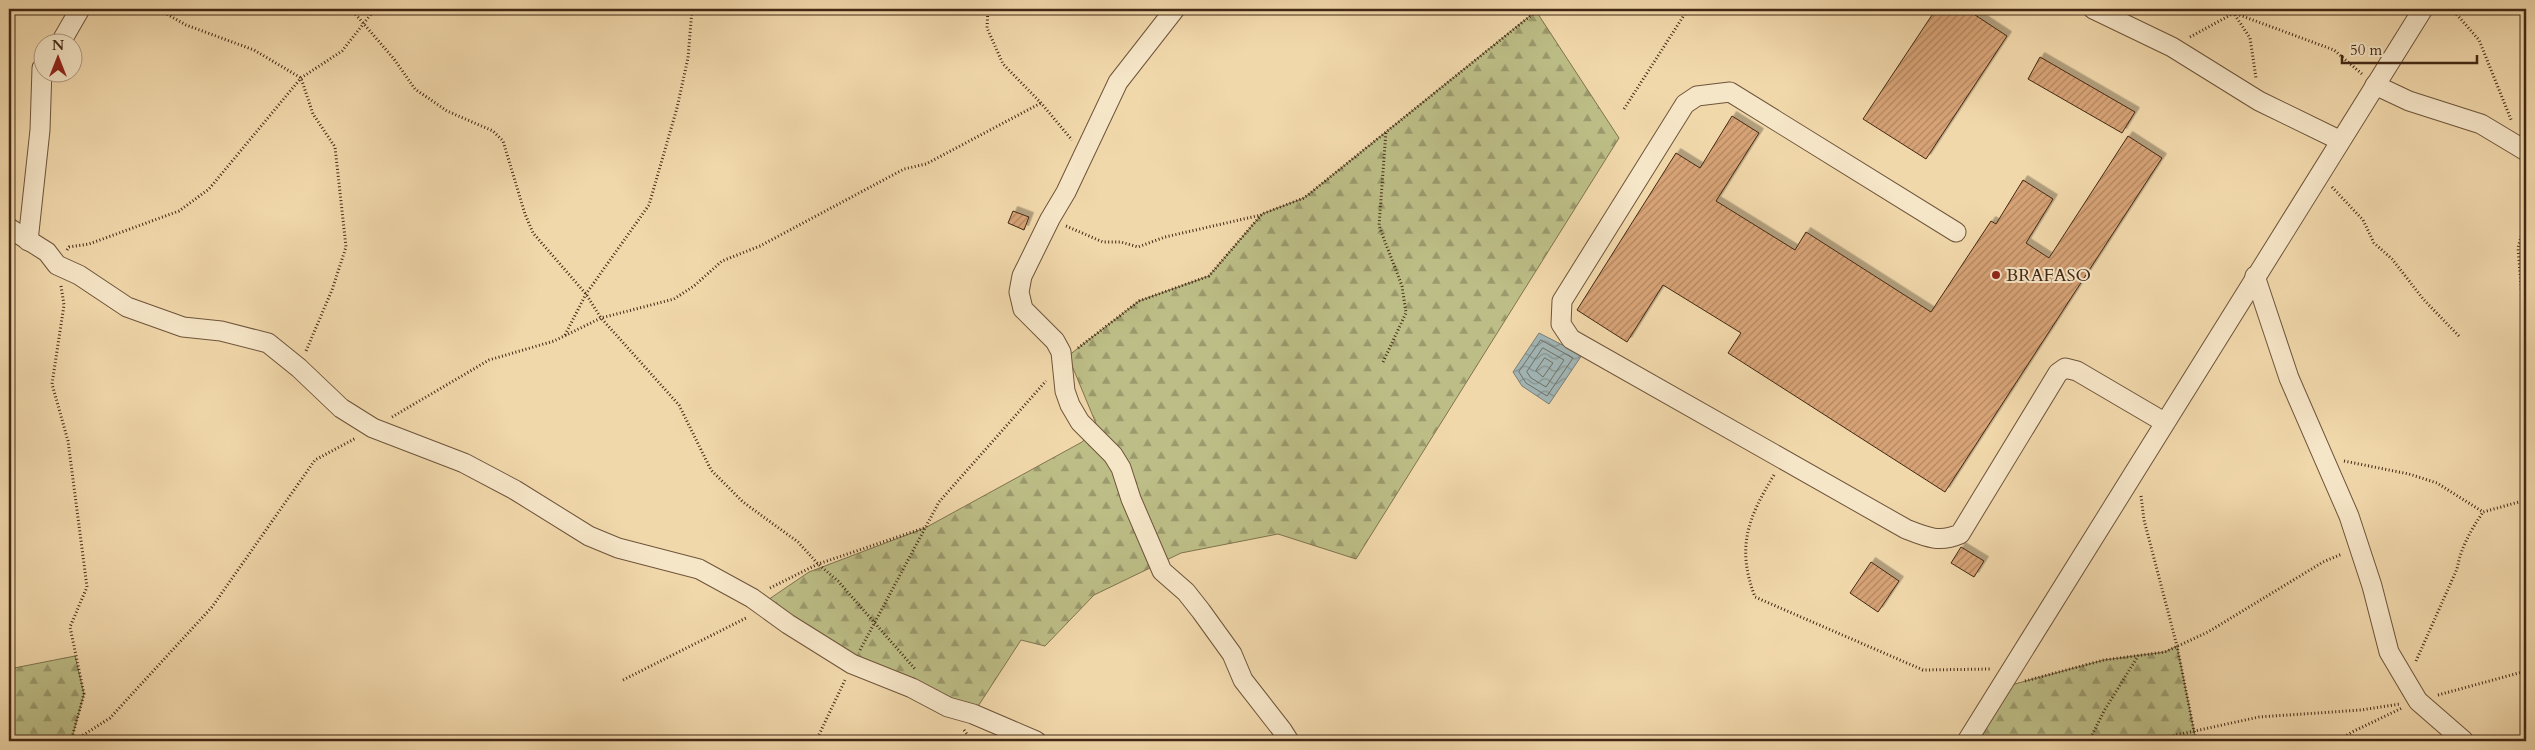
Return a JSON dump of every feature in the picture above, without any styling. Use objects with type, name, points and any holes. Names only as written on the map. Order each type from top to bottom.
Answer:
[{"type":"street","points":[[67,32],[80,9]]},
{"type":"street","points":[[1174,9],[1118,82],[1085,155],[1022,276],[1019,292],[1023,309],[1055,341],[1063,361],[1065,391],[1070,405],[1080,422],[1113,455],[1121,468],[1131,499],[1162,571],[1186,592],[1201,611],[1232,654],[1244,680],[1289,741]]},
{"type":"street","points":[[2093,9],[2172,47],[2259,101],[2339,140]]},
{"type":"street","points":[[1966,741],[2017,675],[2137,466],[2318,173],[2423,9]]},
{"type":"street","points":[[28,241],[40,130],[42,82]]},
{"type":"street","points":[[2375,85],[2409,101],[2481,124],[2526,151]]},
{"type":"street","points":[[1956,232],[1730,92],[1697,96],[1685,104],[1562,301],[1561,324],[1571,339],[1906,529],[1933,540],[1948,539],[1960,534],[2058,373],[2065,368],[2077,371],[2164,422]]},
{"type":"street","points":[[9,228],[47,252],[58,265],[80,275],[127,307],[183,327],[221,331],[268,343],[299,368],[341,408],[373,428],[464,463],[522,494],[589,536],[618,548],[699,569],[759,603],[852,664],[912,688],[948,707],[973,714],[1036,741]]},
{"type":"street","points":[[2254,276],[2289,378],[2321,456],[2349,516],[2389,652],[2418,701],[2464,741]]},
{"type":"path","points":[[158,9],[186,25],[254,50],[301,78],[313,114],[335,147],[346,247],[332,290],[299,368]]},
{"type":"path","points":[[351,9],[415,89],[447,111],[493,131],[503,141],[525,214],[534,233],[586,294],[601,318],[679,405],[711,470],[743,502],[798,542],[818,564],[838,581],[919,674]]},
{"type":"path","points":[[73,741],[84,694],[70,628],[87,588],[68,441],[52,384],[64,305],[58,265],[69,247],[89,244],[179,212],[209,189],[301,78],[342,51],[376,9]]},
{"type":"path","points":[[565,336],[586,294],[648,205],[688,58],[692,9]]},
{"type":"path","points":[[988,9],[987,28],[1003,64],[1041,102],[1085,155]]},
{"type":"path","points":[[1050,219],[1104,242],[1121,242],[1138,247],[1164,236],[1262,214],[1304,198],[1539,9]]},
{"type":"path","points":[[1624,108],[1688,9]]},
{"type":"path","points":[[2231,9],[2250,38],[2259,101]]},
{"type":"path","points":[[2172,47],[2242,9]]},
{"type":"path","points":[[2452,9],[2479,40],[2512,123]]},
{"type":"path","points":[[2234,13],[2334,50],[2375,85]]},
{"type":"path","points":[[73,741],[110,718],[212,607],[315,460],[489,360],[554,341],[601,318],[674,299],[694,286],[722,261],[760,246],[904,169],[926,164],[1041,102]]},
{"type":"path","points":[[1383,362],[1406,313],[1402,286],[1379,226],[1386,131]]},
{"type":"path","points":[[2318,173],[2362,220],[2374,243],[2392,259],[2424,300],[2459,336]]},
{"type":"path","points":[[816,741],[852,664],[939,502],[1063,361],[1139,301],[1208,276],[1262,214]]},
{"type":"path","points":[[2526,219],[2518,248],[2522,297],[2526,318]]},
{"type":"path","points":[[2321,456],[2409,474],[2437,483],[2484,512]]},
{"type":"path","points":[[1784,460],[1756,505],[1746,536],[1746,564],[1755,597],[1923,670],[2017,675],[2165,652],[2208,632],[2323,562],[2359,546]]},
{"type":"path","points":[[2137,466],[2144,520],[2177,646],[2196,741]]},
{"type":"path","points":[[2406,681],[2432,628],[2470,531],[2484,512],[2526,500]]},
{"type":"path","points":[[623,680],[759,603],[818,564],[925,528]]},
{"type":"path","points":[[2089,741],[2104,711],[2139,656]]},
{"type":"path","points":[[2149,741],[2259,717],[2361,710],[2418,701],[2526,671]]},
{"type":"path","points":[[2338,741],[2352,732],[2418,701]]},
{"type":"path","points":[[948,707],[972,741]]},
{"type":"green space","points":[[1536,11],[1619,138],[1356,559],[1278,534],[1181,553],[1094,595],[1045,646],[1021,640],[973,714],[756,608],[809,572],[925,528],[1082,442],[1097,426],[1068,356],[1139,301],[1209,276],[1262,214],[1304,198]]},
{"type":"green space","points":[[2177,646],[2196,741],[1978,741],[2011,685],[2104,660],[2165,652]]},
{"type":"green space","points":[[75,656],[84,694],[71,741],[9,741],[9,669]]},
{"type":"water","points":[[1539,333],[1582,355],[1549,404],[1522,386],[1513,372]]},
{"type":"building","points":[[1936,9],[1966,9],[2007,36],[1926,159],[1863,119]]},
{"type":"building","points":[[2040,57],[2135,112],[2122,133],[2028,79]]},
{"type":"building","points":[[1732,116],[1759,133],[1716,201],[1795,250],[1806,232],[1931,312],[1991,221],[1996,224],[2023,180],[2053,199],[2026,243],[2049,258],[2128,136],[2162,158],[1945,492],[1728,353],[1741,333],[1663,285],[1627,342],[1577,310],[1676,153],[1700,168]]},
{"type":"building","points":[[1013,211],[1029,217],[1024,230],[1008,223]]},
{"type":"building","points":[[1961,547],[1984,561],[1974,577],[1951,563]]},
{"type":"building","points":[[1871,562],[1899,581],[1878,612],[1850,593]]},
{"type":"place","name":"BRAFASO","points":[[1996,275]]}]
